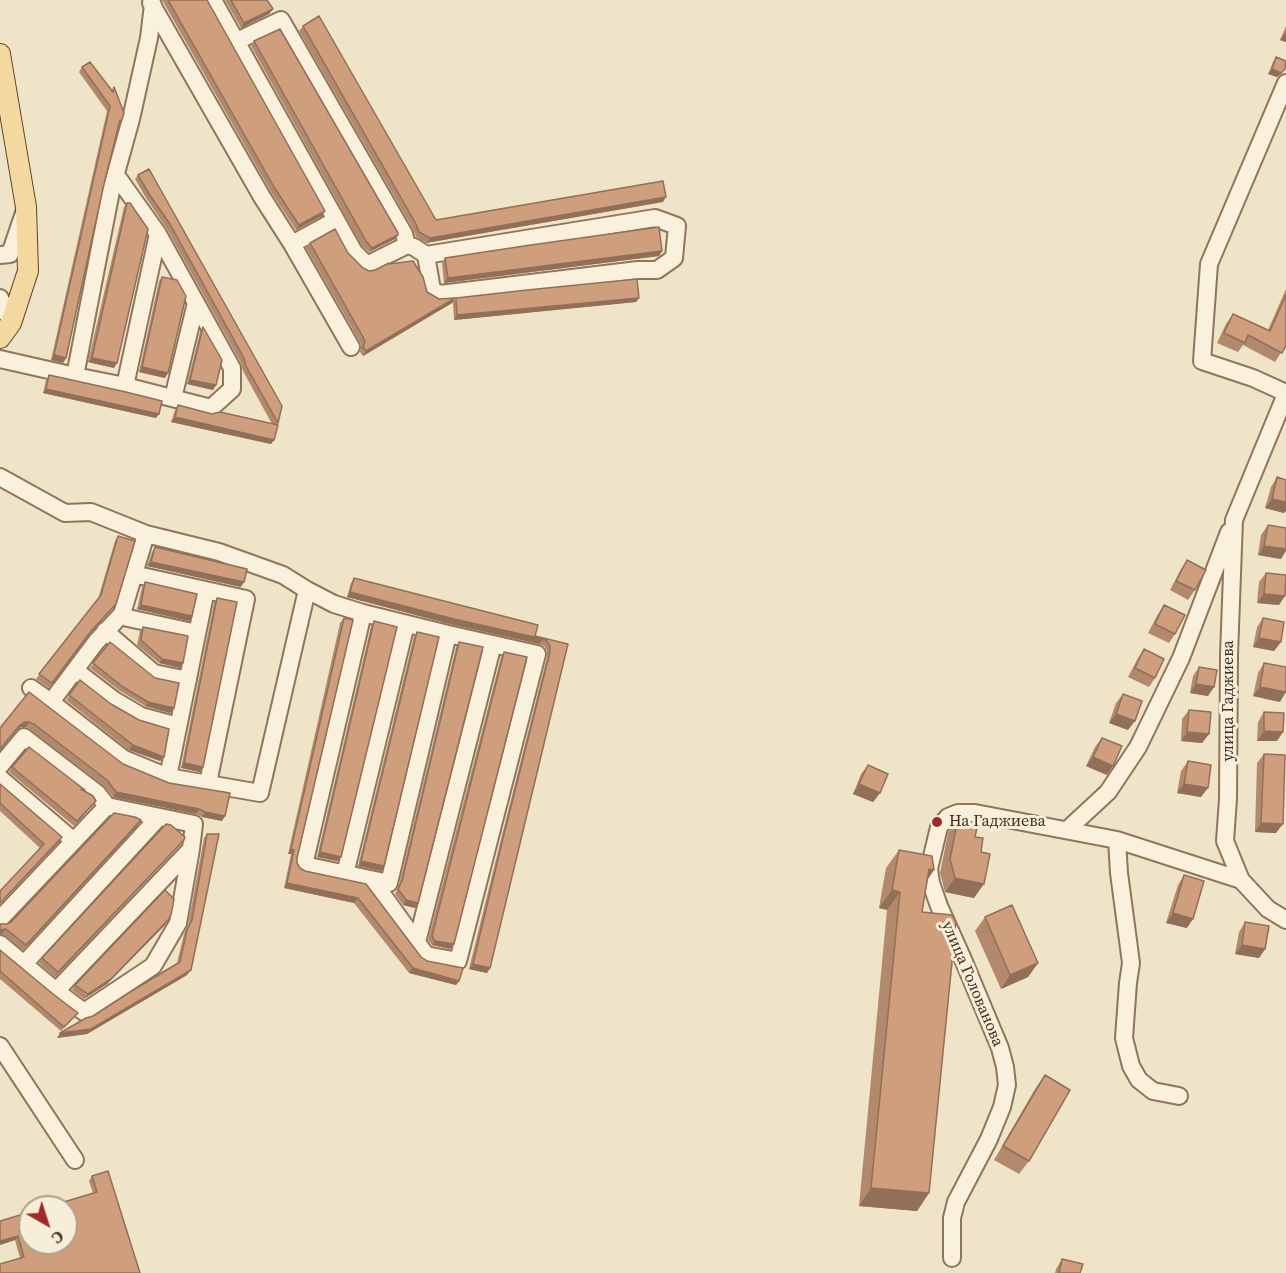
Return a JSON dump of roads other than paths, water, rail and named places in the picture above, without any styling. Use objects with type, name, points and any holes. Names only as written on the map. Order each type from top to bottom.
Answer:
[{"type":"main road","points":[[0,54],[26,207],[28,271],[5,331]]},
{"type":"street","points":[[213,0],[354,252],[367,265],[407,245],[426,255],[655,218],[676,226],[674,258],[657,270],[638,270],[440,294],[432,290],[426,255]]},
{"type":"street","points":[[75,376],[109,203],[149,38],[151,3]]},
{"type":"street","points":[[151,3],[351,347]]},
{"type":"street","points":[[237,41],[281,20],[404,234],[407,245]]},
{"type":"street","points":[[1286,83],[1209,264],[1202,361],[1253,378],[1286,394]]},
{"type":"street","points":[[0,358],[211,408],[232,389],[232,368],[158,234],[116,175]]},
{"type":"street","points":[[0,255],[10,254],[26,207]]},
{"type":"street","points":[[292,244],[336,220]]},
{"type":"street","points":[[124,386],[158,234]]},
{"type":"street","points":[[0,298],[5,331]]},
{"type":"street","points":[[173,398],[196,303]]},
{"type":"street","name":"улица Гаджиева","points":[[1067,830],[1108,792],[1138,747],[1181,657],[1286,394]]},
{"type":"street","points":[[0,477],[66,513],[91,512],[146,534],[219,552],[283,575],[334,604],[363,614],[537,654],[458,961],[426,955],[372,880]]},
{"type":"street","name":"улица Гаджиева","points":[[1234,520],[1229,655],[1228,799],[1225,841],[1241,880]]},
{"type":"street","points":[[51,702],[96,642],[122,614],[146,534]]},
{"type":"street","points":[[134,574],[246,599],[208,783]]},
{"type":"street","points":[[168,777],[206,590]]},
{"type":"street","points":[[31,688],[124,759],[168,777],[260,793],[307,590]]},
{"type":"street","points":[[122,614],[128,618],[197,633]]},
{"type":"street","points":[[363,614],[304,865],[389,884],[448,634]]},
{"type":"street","points":[[345,874],[406,624]]},
{"type":"street","points":[[105,631],[154,673],[188,680]]},
{"type":"street","points":[[417,942],[493,644]]},
{"type":"street","points":[[75,670],[114,700],[141,716],[178,726]]},
{"type":"street","points":[[0,766],[24,737],[97,793],[107,806],[194,824],[178,923],[153,966],[84,1012],[0,944]]},
{"type":"street","points":[[0,778],[74,841]]},
{"type":"street","points":[[0,919],[107,806]]},
{"type":"street","name":"улица Голованова","points":[[952,1258],[952,1218],[956,1202],[989,1139],[1002,1107],[1007,1085],[1000,1048],[931,883],[929,869],[939,827],[948,817],[958,813],[975,813],[1117,840],[1241,880],[1268,909],[1286,920]]},
{"type":"street","points":[[24,964],[159,817]]},
{"type":"street","points":[[1117,840],[1131,963],[1125,1038],[1131,1065],[1139,1080],[1153,1091],[1179,1096]]},
{"type":"street","points":[[56,991],[191,849]]},
{"type":"street","points":[[0,1046],[75,1160]]},
{"type":"place","name":"На Гаджиева","points":[[937,822]]}]
